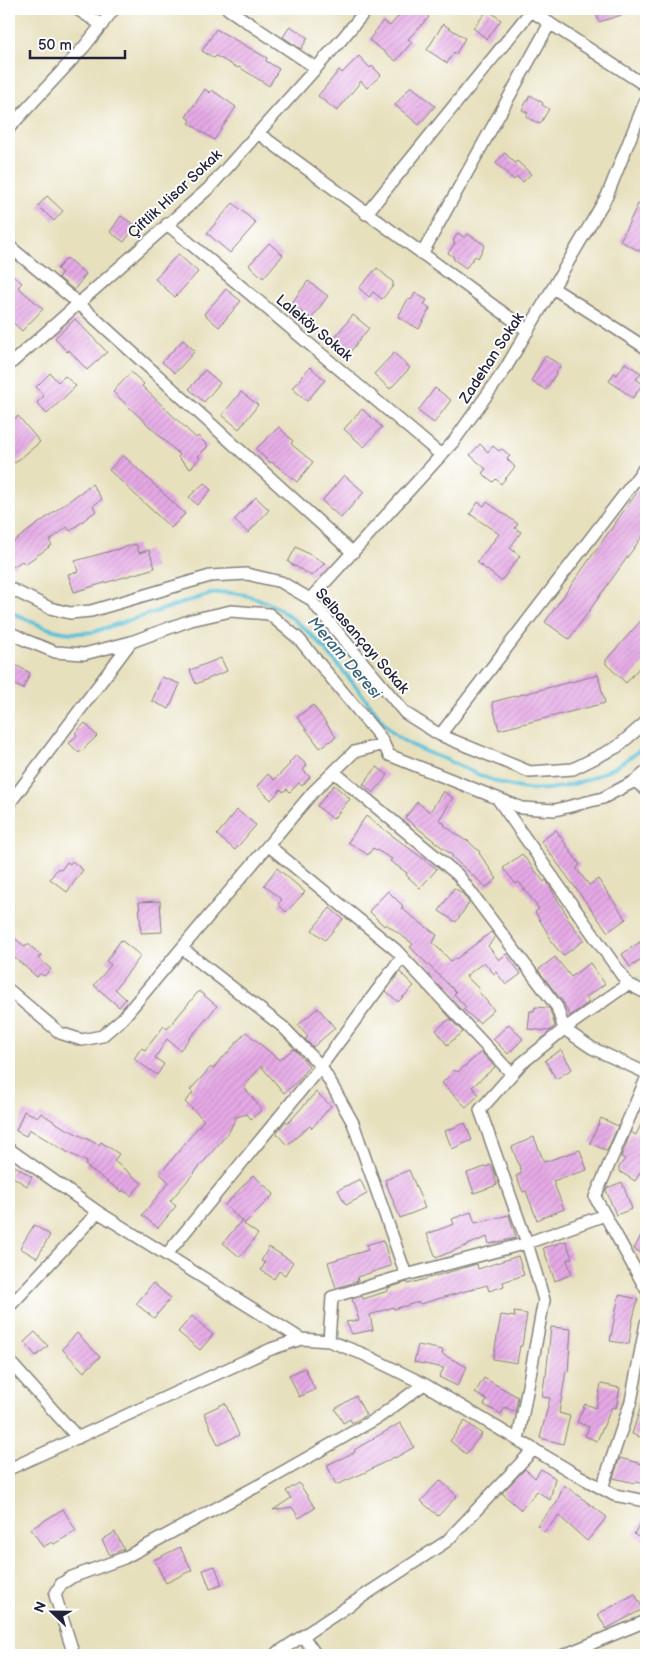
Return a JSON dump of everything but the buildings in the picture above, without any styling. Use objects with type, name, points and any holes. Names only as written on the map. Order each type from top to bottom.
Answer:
[{"type":"street","points":[[77,9],[102,25]]},
{"type":"street","points":[[9,128],[84,47],[114,9]]},
{"type":"street","points":[[228,9],[316,68]]},
{"type":"street","name":"Çiftlik Hisar Sokak","points":[[9,365],[209,188],[367,9]]},
{"type":"street","points":[[366,214],[530,10],[646,86]]},
{"type":"street","points":[[422,254],[550,23]]},
{"type":"street","name":"Zadehan Sokak","points":[[310,599],[454,440],[504,371],[607,196],[646,99]]},
{"type":"street","points":[[258,133],[528,332]]},
{"type":"street","name":"Laleköy Sokak","points":[[167,224],[441,455]]},
{"type":"street","points":[[9,246],[78,304],[353,553]]},
{"type":"street","points":[[553,288],[646,348]]},
{"type":"street","points":[[440,735],[646,466]]},
{"type":"street","name":"Selbasançayı Sokak","points":[[9,588],[50,608],[70,613],[91,611],[210,576],[247,574],[281,582],[310,599],[404,713],[440,735],[530,772],[573,769],[617,747],[646,722]]},
{"type":"street","points":[[9,632],[55,652],[84,654],[131,642],[191,620],[231,611],[269,614],[299,639],[384,744],[389,755],[522,808],[556,810],[603,798],[635,781],[646,772]]},
{"type":"street","points":[[9,804],[131,642]]},
{"type":"street","points":[[9,990],[60,1033],[82,1040],[102,1036],[123,1018],[183,949],[313,792],[354,752],[384,744]]},
{"type":"street","points":[[334,772],[458,876],[557,1006],[564,1029],[592,1048],[646,1073]]},
{"type":"street","points":[[635,781],[646,790]]},
{"type":"street","points":[[496,797],[628,984],[646,993]]},
{"type":"street","points":[[269,846],[402,957],[512,1074]]},
{"type":"street","points":[[183,949],[283,1027],[320,1066],[353,1123],[406,1275]]},
{"type":"street","points":[[167,1254],[320,1066],[402,957]]},
{"type":"street","points":[[518,1440],[544,1300],[527,1243],[480,1110],[521,1064],[564,1029],[628,984]]},
{"type":"street","points":[[646,1079],[595,1197],[646,1289]]},
{"type":"street","points":[[9,1149],[98,1212],[301,1339]]},
{"type":"street","points":[[9,1307],[98,1212]]},
{"type":"street","points":[[329,1341],[332,1297],[527,1243],[605,1215]]},
{"type":"street","points":[[602,1488],[631,1401],[646,1323]]},
{"type":"street","points":[[9,1469],[271,1350],[301,1339],[329,1341],[363,1354],[424,1384],[614,1495],[646,1501]]},
{"type":"street","points":[[9,1361],[78,1438]]},
{"type":"street","points":[[74,1655],[55,1595],[61,1584],[124,1558],[265,1482],[379,1417],[424,1384]]},
{"type":"street","points":[[274,1655],[447,1541],[534,1449]]},
{"type":"street","points":[[564,1655],[646,1621]]},
{"type":"street","points":[[303,1636],[316,1655]]},
{"type":"waterway","name":"Meram Deresi","points":[[9,611],[49,629],[81,633],[93,632],[214,593],[240,594],[264,601],[286,613],[324,648],[398,737],[419,749],[484,777],[520,788],[536,790],[553,788],[587,780],[604,773],[646,745]]}]
